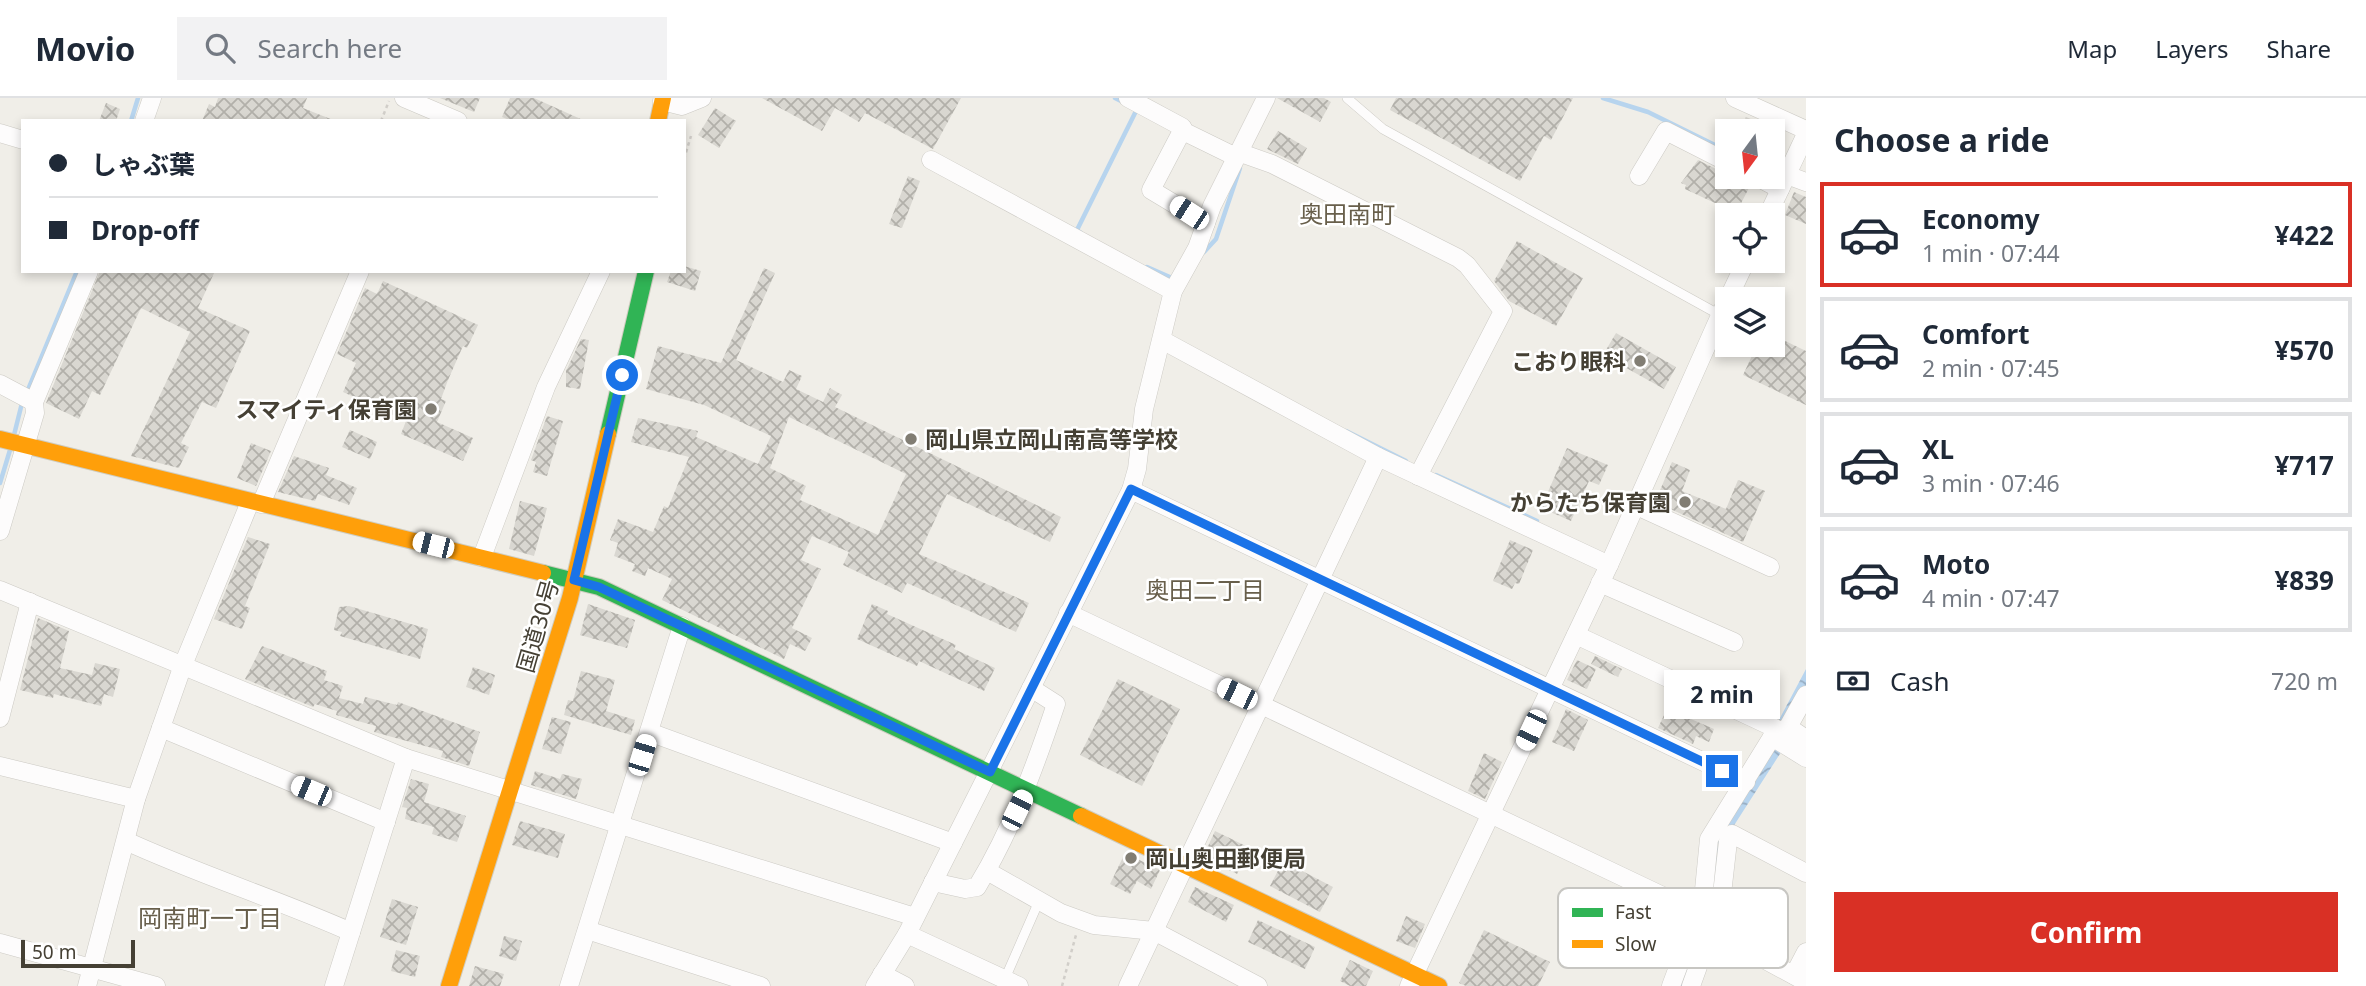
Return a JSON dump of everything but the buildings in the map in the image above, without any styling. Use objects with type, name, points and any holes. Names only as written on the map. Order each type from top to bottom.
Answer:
[{"type":"main road","points":[[658,119],[663,100]]},
{"type":"main road","name":"国道30号","points":[[498,781],[540,701],[574,580],[646,273]]},
{"type":"main road","points":[[2,439],[482,557],[558,569],[574,580],[599,587],[990,772],[1412,980],[1439,986]]},
{"type":"main road","name":"国道30号","points":[[449,986],[498,781],[541,642],[558,569]]},
{"type":"street","points":[[145,119],[152,98]]},
{"type":"street","points":[[404,98],[453,119]]},
{"type":"street","points":[[663,100],[681,108],[702,98]]},
{"type":"street","points":[[1128,98],[1183,129],[1237,155],[1272,164],[1458,258],[1503,311],[1421,471]]},
{"type":"street","points":[[905,986],[879,980],[907,934],[1131,489],[1138,469],[1144,409],[1173,291],[1197,248],[1237,155],[1266,98]]},
{"type":"street","points":[[1735,98],[1806,132],[1785,178]]},
{"type":"street","points":[[1183,129],[1151,190],[1206,223]]},
{"type":"street","points":[[1639,176],[1666,131],[1715,156]]},
{"type":"street","points":[[0,133],[21,140]]},
{"type":"street","points":[[931,160],[1173,291]]},
{"type":"street","points":[[1785,182],[1806,181]]},
{"type":"street","points":[[28,399],[88,273]]},
{"type":"street","points":[[89,978],[136,799],[183,665],[359,273]]},
{"type":"street","points":[[482,557],[546,387],[600,273]]},
{"type":"street","points":[[1412,980],[1609,565],[1715,327]]},
{"type":"street","points":[[1162,340],[1378,457],[1421,471],[1609,565]]},
{"type":"street","points":[[0,384],[28,399],[35,413],[0,531]]},
{"type":"street","points":[[1128,986],[1378,457]]},
{"type":"street","points":[[1131,489],[1746,782]]},
{"type":"street","points":[[1635,505],[1770,567]]},
{"type":"street","points":[[1600,583],[1734,642]]},
{"type":"street","points":[[0,590],[406,758],[498,781],[620,824],[915,918]]},
{"type":"street","points":[[0,718],[30,602]]},
{"type":"street","points":[[1068,613],[1646,888]]},
{"type":"street","points":[[569,986],[682,626]]},
{"type":"street","points":[[1576,635],[1780,733],[1806,738]]},
{"type":"street","points":[[933,882],[965,889],[977,887],[987,871],[1027,790],[1056,704],[1031,688]]},
{"type":"street","points":[[1704,888],[1709,839],[1806,695]]},
{"type":"street","points":[[161,728],[386,822]]},
{"type":"street","points":[[649,732],[953,843]]},
{"type":"street","points":[[1780,733],[1806,758]]},
{"type":"street","points":[[334,986],[406,758]]},
{"type":"street","points":[[0,766],[136,799]]},
{"type":"street","points":[[1723,888],[1728,841],[1732,834],[1806,873]]},
{"type":"street","points":[[126,841],[189,870],[275,899],[351,932]]},
{"type":"street","points":[[987,871],[1039,901],[1080,920],[1094,925],[1154,931],[1232,981],[1258,986]]},
{"type":"street","points":[[587,930],[761,986]]},
{"type":"street","points":[[907,934],[1009,984]]},
{"type":"street","points":[[0,943],[89,978],[156,986]]},
{"type":"street","points":[[1780,968],[1800,979],[1806,952]]},
{"type":"street","points":[[1671,986],[1678,968]]},
{"type":"street","points":[[1691,986],[1698,968]]},
{"type":"lane","points":[[1347,98],[1383,129],[1715,300]]},
{"type":"lane","points":[[1009,984],[1039,901]]},
{"type":"path","points":[[382,119],[390,98]]},
{"type":"path","points":[[686,152],[691,136]]},
{"type":"path","points":[[1062,986],[1080,920]]},
{"type":"water","points":[[1806,669],[1806,687],[1788,718],[1806,745],[1806,754],[1785,746],[1724,841],[1719,888],[1702,888],[1714,842]]},
{"type":"water","points":[[1682,968],[1693,968],[1686,986],[1678,986]]},
{"type":"waterway","points":[[132,119],[138,98]]},
{"type":"waterway","points":[[1115,98],[1125,103]]},
{"type":"waterway","points":[[1603,98],[1648,112],[1715,145]]},
{"type":"waterway","points":[[1081,233],[1077,230],[1137,109]]},
{"type":"waterway","points":[[1204,252],[1216,239],[1240,168]]},
{"type":"waterway","points":[[1147,267],[1172,278]]},
{"type":"waterway","points":[[27,392],[76,273]]},
{"type":"waterway","points":[[14,435],[22,403]]},
{"type":"waterway","points":[[1346,431],[1406,461]]},
{"type":"waterway","points":[[0,483],[10,450]]},
{"type":"waterway","points":[[1436,475],[1537,521]]},
{"type":"traffic: fast","points":[[608,434],[646,273]]},
{"type":"traffic: fast","points":[[543,573],[599,587],[1081,816]]},
{"type":"traffic: slow","points":[[658,119],[663,98]]},
{"type":"traffic: slow","points":[[449,986],[570,598],[608,434]]},
{"type":"traffic: slow","points":[[0,439],[543,573]]},
{"type":"traffic: slow","points":[[1081,816],[1439,986]]},
{"type":"place","name":"こおり眼科","points":[[1640,361]]},
{"type":"place","name":"スマイティ保育園","points":[[431,409]]},
{"type":"place","name":"岡山県立岡山南高等学校","points":[[911,439]]},
{"type":"place","name":"からたち保育園","points":[[1685,502]]},
{"type":"place","name":"岡山奥田郵便局","points":[[1131,858]]},
{"type":"district","name":"奥田南町","points":[[1347,213]]},
{"type":"district","name":"奥田二丁目","points":[[1205,589]]},
{"type":"district","name":"岡南町一丁目","points":[[210,917]]},
{"type":"route","points":[[622,375],[574,580],[599,587],[990,772],[1131,489],[1551,687],[1722,771]]}]
